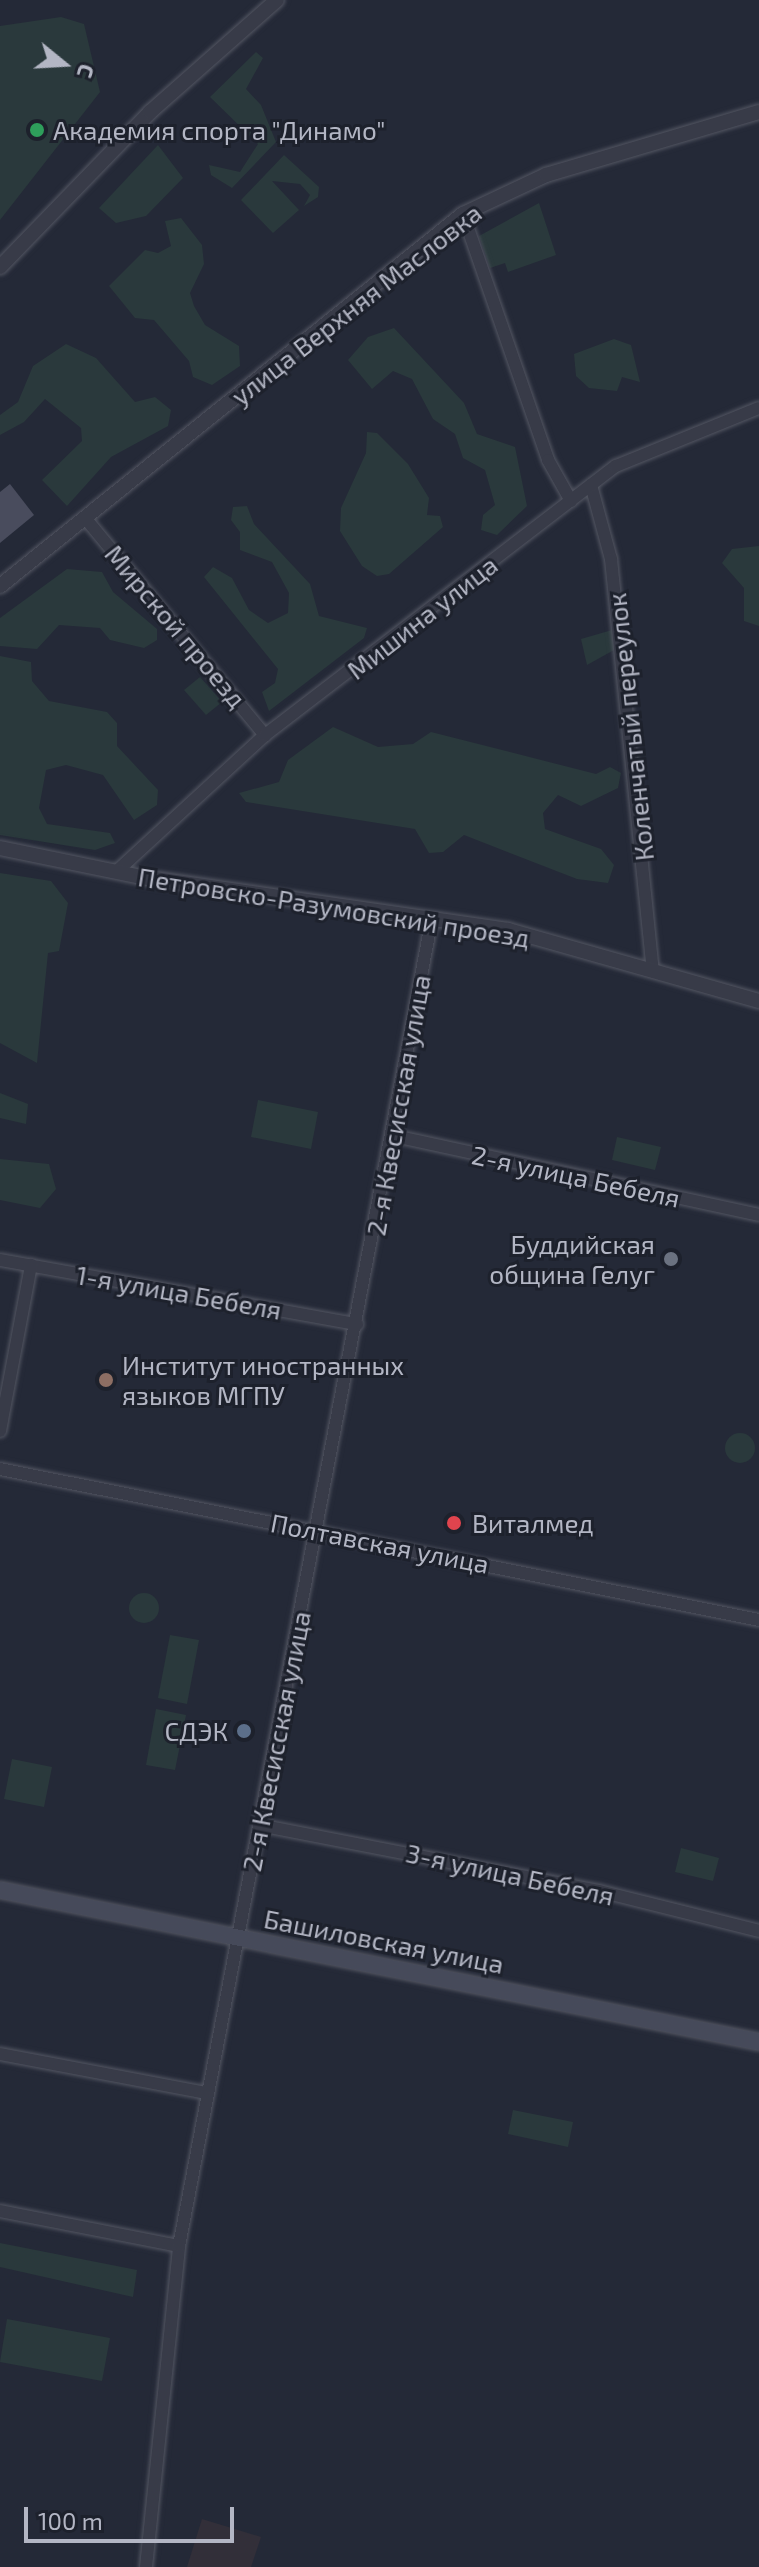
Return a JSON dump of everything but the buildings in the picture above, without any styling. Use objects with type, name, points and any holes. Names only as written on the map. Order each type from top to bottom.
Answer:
[{"type":"main road","name":"Башиловская улица","points":[[0,1890],[759,2042]]},
{"type":"street","points":[[0,267],[150,112],[277,0]]},
{"type":"street","name":"улица Верхняя Масловка","points":[[0,586],[463,214],[546,175],[759,112]]},
{"type":"street","points":[[463,214],[548,460],[571,501]]},
{"type":"street","name":"Мишина улица","points":[[116,872],[265,735],[591,485],[624,462],[759,408]]},
{"type":"street","name":"Коленчатый переулок","points":[[591,485],[611,559],[653,971]]},
{"type":"street","name":"Мирской проезд","points":[[86,519],[265,735]]},
{"type":"street","name":"Петровско-Разумовский проезд","points":[[0,848],[116,872],[508,930],[759,1001]]},
{"type":"street","name":"2-я Квесисская улица","points":[[146,2567],[179,2246],[206,2093],[394,1136],[432,919]]},
{"type":"street","name":"2-я улица Бебеля","points":[[394,1136],[759,1215]]},
{"type":"street","name":"1-я улица Бебеля","points":[[0,1260],[357,1324]]},
{"type":"street","points":[[0,1431],[31,1265]]},
{"type":"street","name":"Полтавская улица","points":[[0,1469],[759,1620]]},
{"type":"street","name":"3-я улица Бебеля","points":[[259,1825],[584,1888],[759,1931]]},
{"type":"street","points":[[0,2054],[206,2093]]},
{"type":"street","points":[[0,2211],[179,2246]]},
{"type":"shaded area","name":"Академия спорта \"Динамо\"","points":[[61,17],[84,24],[100,92],[0,220],[0,26]]},
{"type":"shaded area","points":[[256,52],[263,58],[246,89],[261,105],[276,142],[232,188],[211,175],[209,165],[240,172],[258,144],[210,97]]},
{"type":"shaded area","points":[[158,145],[183,178],[146,216],[116,223],[99,208]]},
{"type":"shaded area","points":[[284,155],[319,187],[318,197],[304,206],[310,195],[300,184],[272,181],[299,210],[273,233],[241,200]]},
{"type":"shaded area","points":[[539,203],[556,255],[508,272],[505,263],[490,268],[479,236]]},
{"type":"shaded area","points":[[181,218],[202,245],[204,264],[190,293],[194,306],[205,325],[239,346],[240,366],[212,385],[193,377],[189,361],[154,320],[135,318],[109,286],[145,250],[158,253],[171,246],[165,221]]},
{"type":"shaded area","points":[[394,328],[464,403],[477,434],[515,447],[527,506],[497,535],[481,530],[483,515],[495,505],[485,470],[463,458],[455,434],[433,419],[412,379],[393,371],[372,389],[348,360],[368,337]]},
{"type":"shaded area","points":[[614,339],[631,345],[640,382],[622,377],[617,391],[589,388],[576,376],[574,354]]},
{"type":"shaded area","points":[[66,344],[96,358],[135,402],[155,397],[171,410],[168,426],[111,457],[67,506],[42,480],[82,441],[81,428],[45,399],[24,422],[0,435],[0,415],[18,402],[33,366]]},
{"type":"shaded area","points":[[367,432],[377,433],[408,464],[429,498],[427,515],[440,516],[443,527],[389,574],[377,576],[362,566],[340,531],[341,508],[366,453]]},
{"type":"shaded area","points":[[247,506],[254,524],[310,584],[319,616],[367,628],[364,638],[269,711],[262,692],[275,683],[278,669],[204,577],[213,567],[232,578],[249,610],[268,623],[288,613],[289,593],[272,562],[240,550],[240,532],[231,520],[233,507]]},
{"type":"shaded area","points":[[759,546],[759,626],[744,621],[744,588],[722,563],[732,549]]},
{"type":"shaded area","points":[[67,569],[102,572],[113,592],[157,629],[157,640],[144,648],[110,640],[100,628],[59,625],[37,649],[0,646],[0,618]]},
{"type":"shaded area","points":[[612,630],[614,650],[587,665],[581,639]]},
{"type":"shaded area","points":[[0,656],[31,662],[32,681],[49,701],[107,712],[117,723],[117,746],[158,790],[157,805],[134,820],[103,775],[66,765],[46,770],[39,808],[47,824],[110,833],[115,843],[95,850],[0,835]]},
{"type":"shaded area","points":[[200,677],[222,702],[206,715],[184,690]]},
{"type":"shaded area","points":[[333,727],[378,747],[413,744],[431,732],[596,774],[610,767],[621,773],[618,788],[581,806],[558,795],[543,813],[545,829],[601,849],[614,865],[608,883],[577,879],[464,835],[443,852],[429,853],[415,829],[246,802],[239,793],[279,782],[288,760]]},
{"type":"shaded area","points":[[0,873],[51,881],[68,903],[59,951],[48,953],[37,1063],[0,1043]]},
{"type":"shaded area","points":[[0,1093],[28,1104],[26,1124],[0,1118]]},
{"type":"shaded area","points":[[258,1100],[318,1112],[311,1149],[251,1137]]},
{"type":"shaded area","points":[[617,1137],[661,1147],[655,1170],[612,1160]]},
{"type":"shaded area","points":[[0,1159],[49,1164],[56,1189],[40,1208],[0,1200]]},
{"type":"shaded area","points":[[740,1433],[746,1434],[754,1442],[754,1454],[746,1462],[740,1463],[734,1462],[726,1454],[725,1448],[726,1442],[734,1434]]},
{"type":"shaded area","points":[[144,1593],[150,1594],[158,1602],[158,1614],[150,1622],[144,1623],[138,1622],[130,1614],[129,1608],[130,1602],[138,1594]]},
{"type":"shaded area","points":[[170,1635],[199,1640],[187,1704],[158,1698]]},
{"type":"shaded area","points":[[156,1709],[186,1715],[175,1770],[146,1765]]},
{"type":"shaded area","points":[[12,1759],[52,1767],[44,1807],[4,1799]]},
{"type":"shaded area","points":[[681,1848],[719,1858],[713,1881],[675,1872]]},
{"type":"shaded area","points":[[513,2110],[573,2122],[568,2147],[508,2134]]},
{"type":"shaded area","points":[[0,2243],[137,2270],[133,2297],[0,2267]]},
{"type":"shaded area","points":[[7,2319],[110,2338],[102,2381],[0,2362]]},
{"type":"shaded area","points":[[202,2519],[261,2537],[251,2567],[187,2567]]},
{"type":"place","name":"Академия спорта \"Динамо\"","points":[[37,130]]},
{"type":"place","name":"Буддийская община Гелуг","points":[[671,1259]]},
{"type":"place","name":"Институт иностранных языков МГПУ","points":[[106,1380]]},
{"type":"place","name":"Виталмед","points":[[454,1523]]},
{"type":"place","name":"СДЭК","points":[[244,1731]]}]
